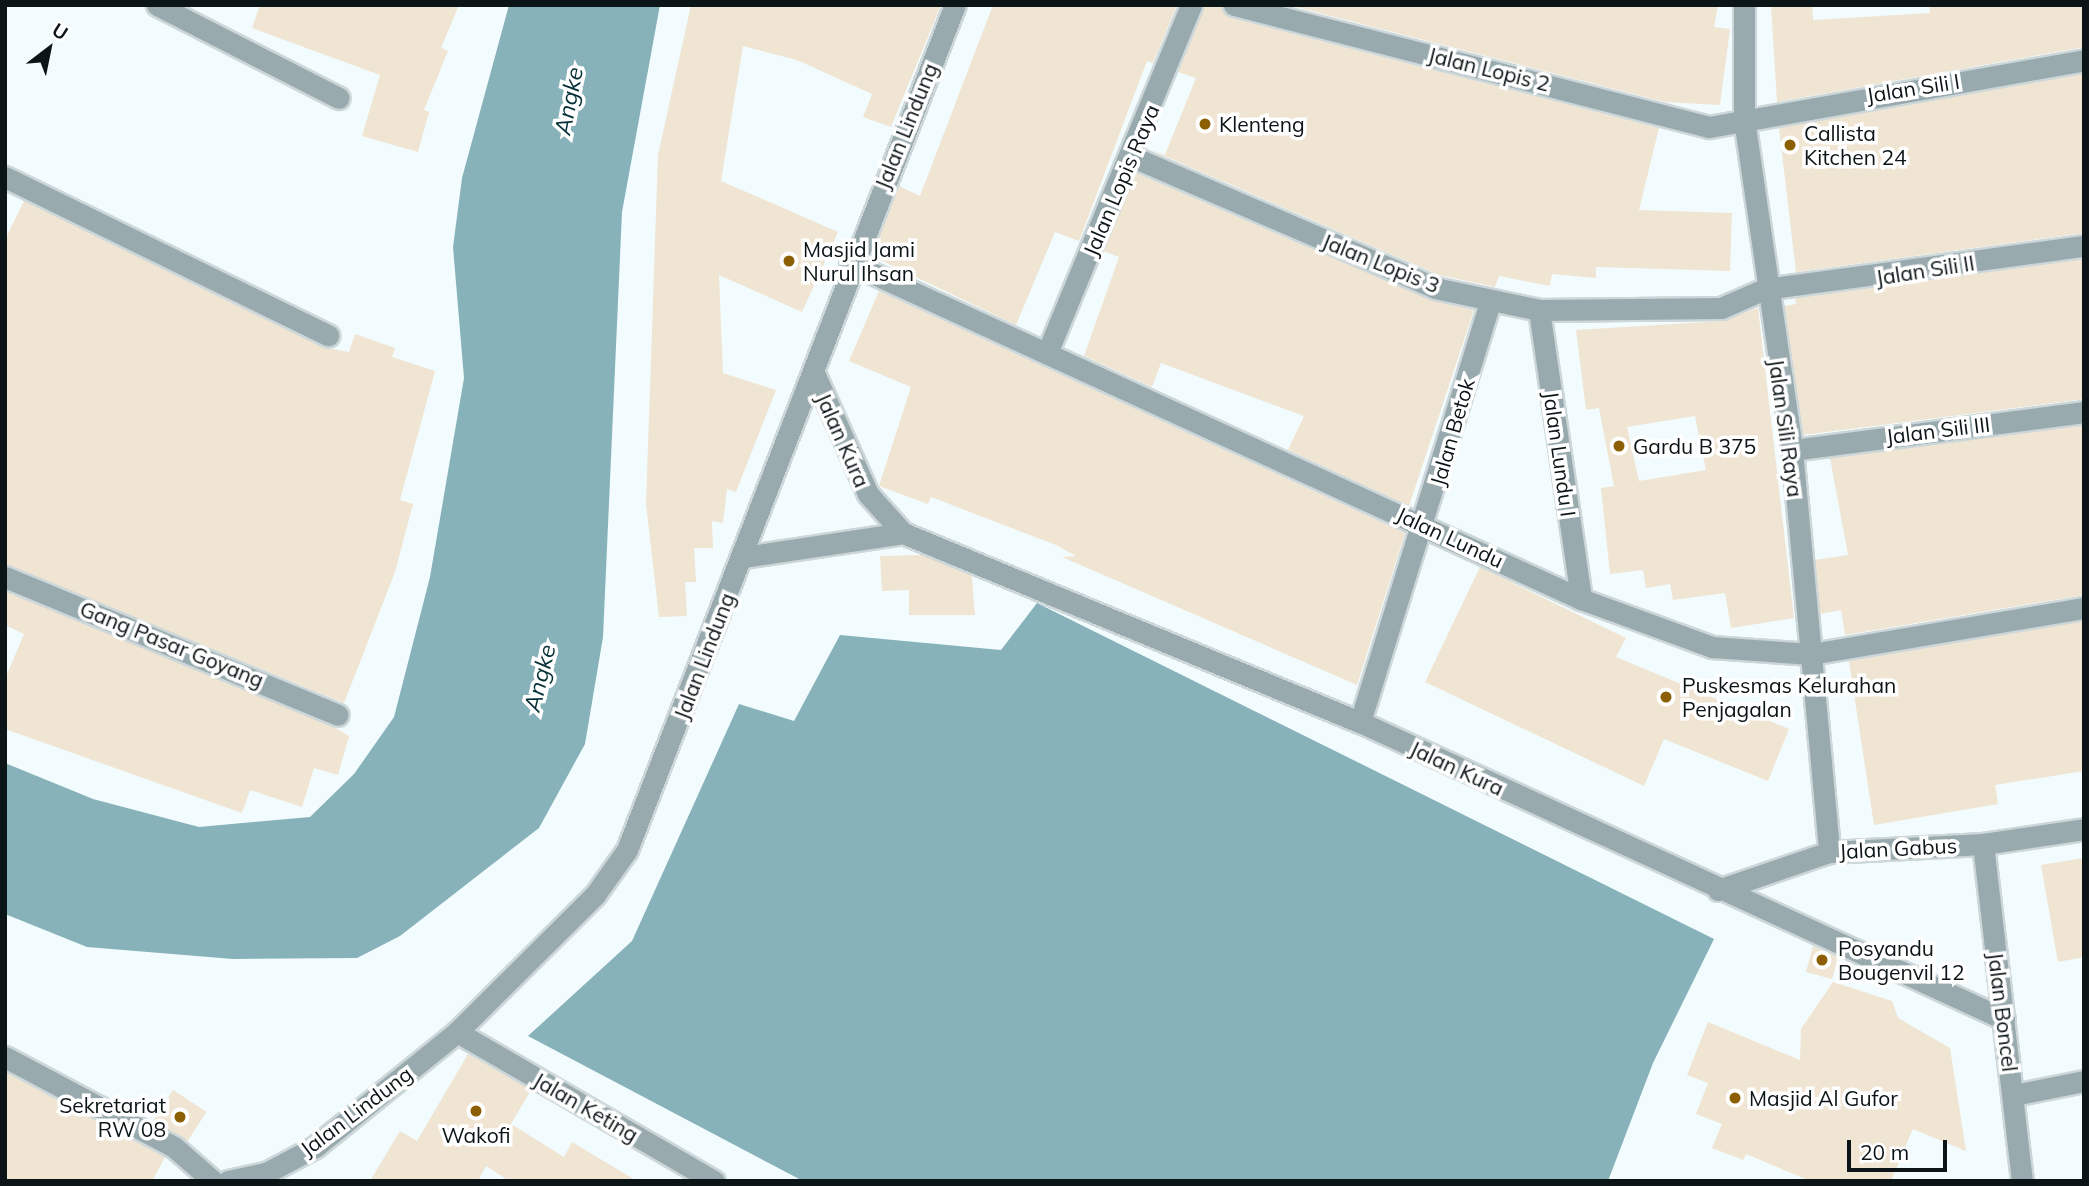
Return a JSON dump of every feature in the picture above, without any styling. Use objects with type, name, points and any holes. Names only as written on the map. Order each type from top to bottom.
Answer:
[{"type":"street","points":[[157,5],[339,98]]},
{"type":"street","name":"Jalan Lindung","points":[[228,1181],[273,1177],[315,1147],[457,1032],[595,895],[627,850],[815,375],[850,263],[955,5]]},
{"type":"street","name":"Jalan Lopis Raya","points":[[1047,353],[1133,157],[1191,5]]},
{"type":"street","name":"Jalan Lopis 2","points":[[1234,5],[1709,127],[1744,118]]},
{"type":"street","name":"Jalan Sili Raya","points":[[1744,5],[1744,118],[1765,289],[1792,450],[1829,852]]},
{"type":"street","name":"Jalan Sili I","points":[[1744,118],[2084,60]]},
{"type":"street","name":"Jalan Lopis 3","points":[[1133,157],[1435,288],[1491,300],[1539,310],[1721,308],[1765,289]]},
{"type":"street","points":[[5,177],[328,335]]},
{"type":"street","name":"Jalan Sili II","points":[[1765,289],[2084,246]]},
{"type":"street","name":"Jalan Lundu","points":[[850,263],[1425,524],[1581,599],[1712,648],[1811,654],[2084,608]]},
{"type":"street","name":"Jalan Betok","points":[[1360,722],[1425,524],[1491,300]]},
{"type":"street","name":"Jalan Lundu I","points":[[1539,310],[1581,599]]},
{"type":"street","name":"Jalan Kura","points":[[815,375],[868,494],[903,533],[1360,722],[1718,890],[2004,1019]]},
{"type":"street","name":"Jalan Sili III","points":[[1792,450],[2084,412]]},
{"type":"street","points":[[743,557],[903,533]]},
{"type":"street","name":"Gang Pasar Goyang","points":[[5,577],[338,715]]},
{"type":"street","name":"Jalan Gabus","points":[[1718,890],[1829,852],[1983,844],[2084,829]]},
{"type":"street","name":"Jalan Boncel","points":[[1983,844],[2022,1181]]},
{"type":"street","name":"Jalan Keting","points":[[457,1032],[714,1181]]},
{"type":"street","points":[[5,1057],[174,1147],[213,1181]]},
{"type":"street","points":[[2014,1095],[2084,1082]]},
{"type":"water","name":"Angke","points":[[509,5],[660,5],[622,212],[603,637],[585,744],[539,828],[400,936],[357,958],[233,959],[87,947],[5,914],[5,763],[93,799],[199,827],[310,817],[354,774],[394,717],[430,577],[464,378],[453,247],[462,178]]},
{"type":"water","points":[[1037,603],[1714,939],[1653,1063],[1608,1181],[803,1181],[528,1036],[632,941],[739,704],[794,721],[840,635],[1001,650]]},
{"type":"building","points":[[260,5],[459,5],[441,48],[448,51],[424,110],[429,112],[418,152],[362,136],[380,75],[252,28]]},
{"type":"building","points":[[691,5],[941,5],[891,127],[863,117],[872,94],[797,60],[743,46],[721,181],[838,232],[802,312],[719,275],[723,373],[776,390],[736,492],[727,489],[723,523],[712,521],[713,548],[694,548],[696,582],[685,582],[687,616],[659,617],[646,504],[658,155]]},
{"type":"building","points":[[993,5],[1177,5],[1153,63],[1147,61],[1079,241],[1055,232],[1016,325],[872,256],[899,186],[920,196]]},
{"type":"building","points":[[1204,5],[1221,5],[1231,18],[1659,128],[1639,210],[1732,213],[1730,271],[1596,267],[1596,278],[1552,274],[1550,286],[1499,276],[1495,287],[1439,275],[1146,148],[1165,155],[1196,78],[1178,72]]},
{"type":"building","points":[[1288,5],[1718,5],[1714,27],[1730,29],[1720,105],[1665,102]]},
{"type":"building","points":[[1771,5],[1812,5],[1813,20],[1930,13],[1929,5],[2084,5],[2084,47],[1777,102]]},
{"type":"building","points":[[2084,73],[2084,233],[1796,272],[1779,128]]},
{"type":"building","points":[[1136,173],[1430,300],[1474,310],[1409,506],[1288,450],[1304,416],[1161,363],[1152,387],[1084,356],[1119,257],[1103,251]]},
{"type":"building","points":[[24,201],[322,347],[349,352],[355,334],[395,348],[392,357],[435,371],[400,500],[413,504],[395,572],[344,703],[5,564],[5,240]]},
{"type":"building","points":[[2084,259],[2084,399],[1803,435],[1784,306],[1796,304],[1795,298]]},
{"type":"building","points":[[879,291],[1405,533],[1357,685],[1062,557],[1076,556],[1056,545],[931,497],[928,504],[879,486],[911,387],[849,361]]},
{"type":"building","points":[[1758,308],[1794,618],[1731,628],[1725,593],[1673,600],[1670,584],[1646,588],[1643,570],[1610,574],[1601,488],[1614,486],[1599,408],[1586,410],[1576,330],[1722,321]],"holes":[[[1695,416],[1706,470],[1639,481],[1627,427]]]},
{"type":"building","points":[[2084,425],[2084,595],[1845,635],[1841,610],[1820,614],[1815,560],[1848,555],[1830,458]]},
{"type":"building","points":[[923,555],[972,576],[975,615],[909,615],[909,590],[882,591],[880,556]]},
{"type":"building","points":[[1480,567],[1626,638],[1616,657],[1789,729],[1768,781],[1664,739],[1644,786],[1425,682]]},
{"type":"building","points":[[5,591],[334,727],[349,736],[338,775],[314,768],[302,807],[250,790],[242,813],[5,729],[5,679],[24,634],[5,625]]},
{"type":"building","points":[[2084,621],[2084,771],[1995,785],[1998,804],[1874,825],[1849,661]]},
{"type":"building","points":[[2084,858],[2084,957],[2058,962],[2041,865]]},
{"type":"building","points":[[1813,946],[1838,957],[1832,979],[1806,972]]},
{"type":"building","points":[[1833,982],[1892,1001],[1898,1018],[1950,1048],[1966,1151],[1913,1129],[1891,1181],[1810,1181],[1746,1154],[1743,1160],[1712,1148],[1722,1124],[1696,1114],[1708,1083],[1687,1075],[1708,1022],[1800,1060],[1801,1029]]},
{"type":"building","points":[[468,1054],[531,1090],[511,1124],[564,1157],[572,1142],[637,1181],[509,1181],[486,1166],[478,1181],[370,1181],[400,1131],[417,1141]]},
{"type":"building","points":[[5,1072],[165,1157],[152,1181],[5,1181]]},
{"type":"building","name":"Sekretariat RW 08","points":[[173,1090],[207,1112],[186,1143],[153,1121]]},
{"type":"place","name":"Klenteng","points":[[1205,124]]},
{"type":"place","name":"Callista Kitchen 24","points":[[1790,145]]},
{"type":"place","name":"Masjid Jami Nurul Ihsan","points":[[789,261]]},
{"type":"place","name":"Gardu B 375","points":[[1619,446]]},
{"type":"place","name":"Puskesmas Kelurahan Penjagalan","points":[[1666,697]]},
{"type":"place","name":"Posyandu Bougenvil 12","points":[[1822,960]]},
{"type":"place","name":"Masjid Al Gufor","points":[[1735,1098]]},
{"type":"place","name":"Wakofi","points":[[476,1111]]},
{"type":"place","name":"Sekretariat RW 08","points":[[180,1117]]}]
